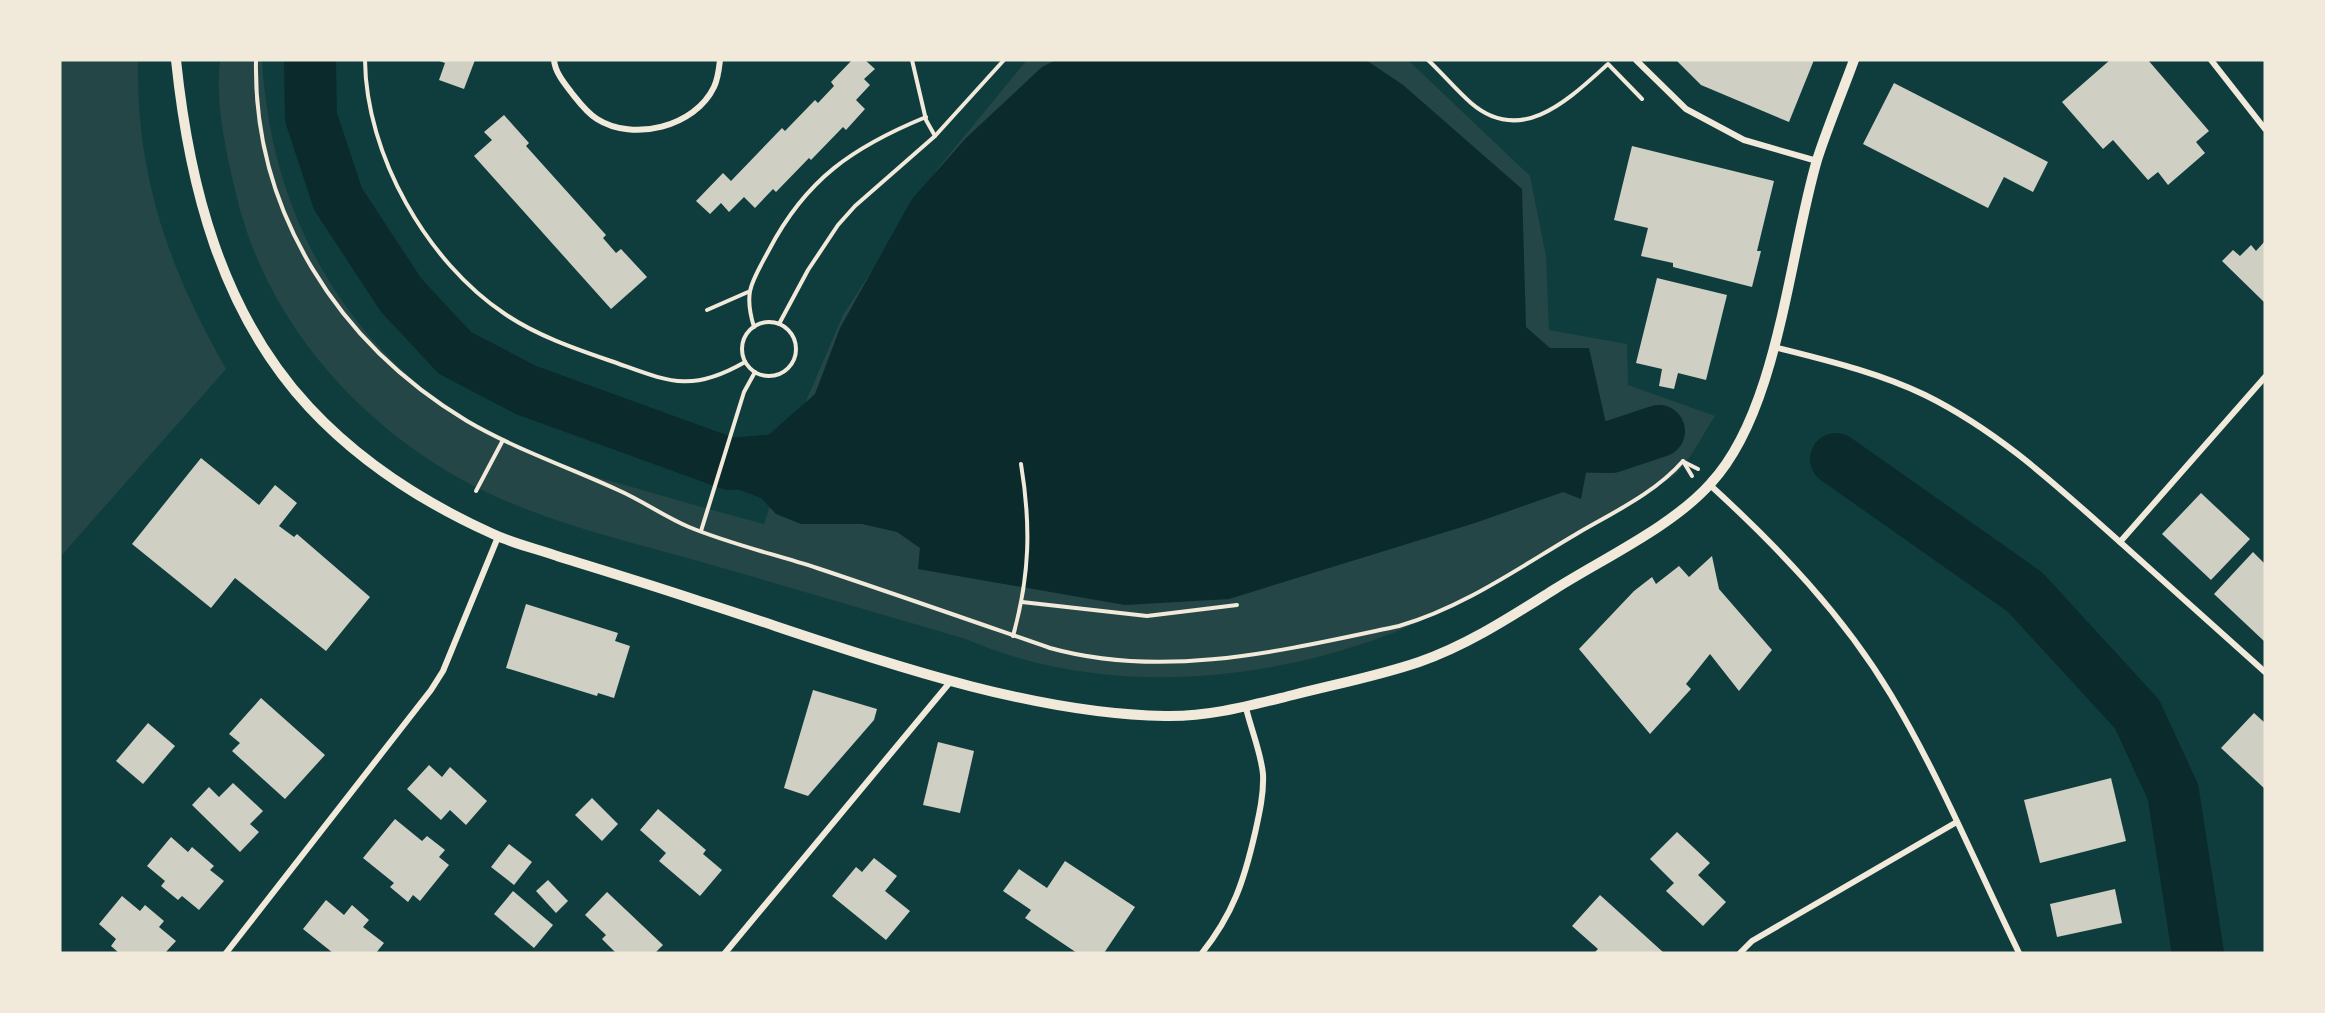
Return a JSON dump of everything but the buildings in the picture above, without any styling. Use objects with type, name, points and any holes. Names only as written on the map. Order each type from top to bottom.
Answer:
[{"type":"street","points":[[176,60],[182,122],[196,189],[216,253],[243,314],[272,361],[305,403],[344,443],[385,476],[498,537],[951,680],[1075,708],[1168,716],[1246,708],[1358,680],[1435,655],[1494,627],[1670,518],[1710,485],[1730,462],[1744,435],[1761,390],[1817,161],[1854,60]]},
{"type":"street","points":[[554,60],[562,81],[584,108],[597,119],[615,128],[636,130],[655,128],[692,112],[714,87],[720,60]]},
{"type":"street","points":[[1636,60],[1686,109],[1744,140],[1817,161]]},
{"type":"street","points":[[2211,60],[2265,129]]},
{"type":"street","points":[[1772,347],[1876,375],[1922,394],[1961,414],[2039,469],[2265,672]]},
{"type":"street","points":[[2120,542],[2265,377]]},
{"type":"street","points":[[1710,485],[1786,558],[1860,648],[1891,696],[2019,953]]},
{"type":"street","points":[[226,953],[431,690],[443,670],[498,537]]},
{"type":"street","points":[[725,953],[951,680]]},
{"type":"street","points":[[1202,953],[1222,927],[1236,900],[1247,870],[1260,811],[1263,774],[1246,708]]},
{"type":"street","points":[[1740,953],[1752,941],[1955,823]]},
{"type":"path","points":[[256,60],[259,122],[291,229],[322,287],[368,343],[404,376],[466,420],[503,440],[622,492],[677,522],[1013,636],[1079,656],[1167,663],[1252,654],[1421,620],[1474,594],[1650,490],[1683,461]]},
{"type":"path","points":[[365,60],[373,115],[382,146],[401,194],[418,226],[457,272],[504,313],[573,348],[671,381],[698,382],[711,379],[745,362]]},
{"type":"path","points":[[912,60],[926,117],[935,136]]},
{"type":"path","points":[[779,324],[808,270],[838,225],[855,206],[935,136],[1004,60]]},
{"type":"path","points":[[1428,60],[1471,103],[1484,112],[1505,120],[1528,120],[1541,115],[1569,97],[1608,64],[1642,99]]},
{"type":"path","points":[[754,327],[748,292],[792,210],[828,171],[877,138],[926,117]]},
{"type":"path","points":[[706,310],[748,292]]},
{"type":"path","points":[[762,323],[779,324],[793,336],[796,344],[793,362],[788,369],[772,376],[755,372],[745,362],[742,345],[754,327],[762,323]]},
{"type":"path","points":[[701,531],[744,392],[755,372]]},
{"type":"path","points":[[476,491],[503,440]]},
{"type":"path","points":[[1013,636],[1022,602],[1029,512],[1021,464]]},
{"type":"path","points":[[1022,602],[1147,616],[1237,605]]},
{"type":"shaded area","points":[[60,60],[138,60],[143,143],[160,220],[188,295],[226,369],[60,557]]},
{"type":"shaded area","points":[[220,60],[262,60],[270,124],[285,185],[307,242],[337,294],[374,341],[418,384],[468,421],[537,458],[589,475],[764,524],[801,413],[843,315],[938,168],[1027,60],[1408,60],[1530,176],[1546,256],[1549,330],[1627,344],[1628,385],[1715,416],[1688,459],[1670,478],[1472,595],[1428,618],[1382,637],[1332,653],[1280,665],[1227,673],[1173,677],[1120,676],[1067,669],[1015,657],[966,639],[604,535],[530,511],[459,478],[414,449],[372,416],[335,379],[301,337],[274,292],[251,245],[232,178],[220,111]]},
{"type":"shaded area","points":[[1056,60],[1366,60],[1403,85],[1522,189],[1526,327],[1550,348],[1589,348],[1614,459],[1588,462],[1581,499],[1563,492],[1475,523],[1229,599],[1125,605],[918,569],[920,548],[897,532],[862,524],[801,524],[776,514],[761,498],[724,484],[738,439],[764,439],[815,394],[840,328],[912,199],[966,138],[1042,67]]},
{"type":"waterway","points":[[310,60],[311,117],[338,199],[401,295],[455,353],[526,390],[730,464],[803,458]]},
{"type":"waterway","points":[[1540,446],[1611,447],[1659,431]]},
{"type":"waterway","points":[[1836,459],[2025,592],[2137,714],[2173,792],[2198,953]]}]
